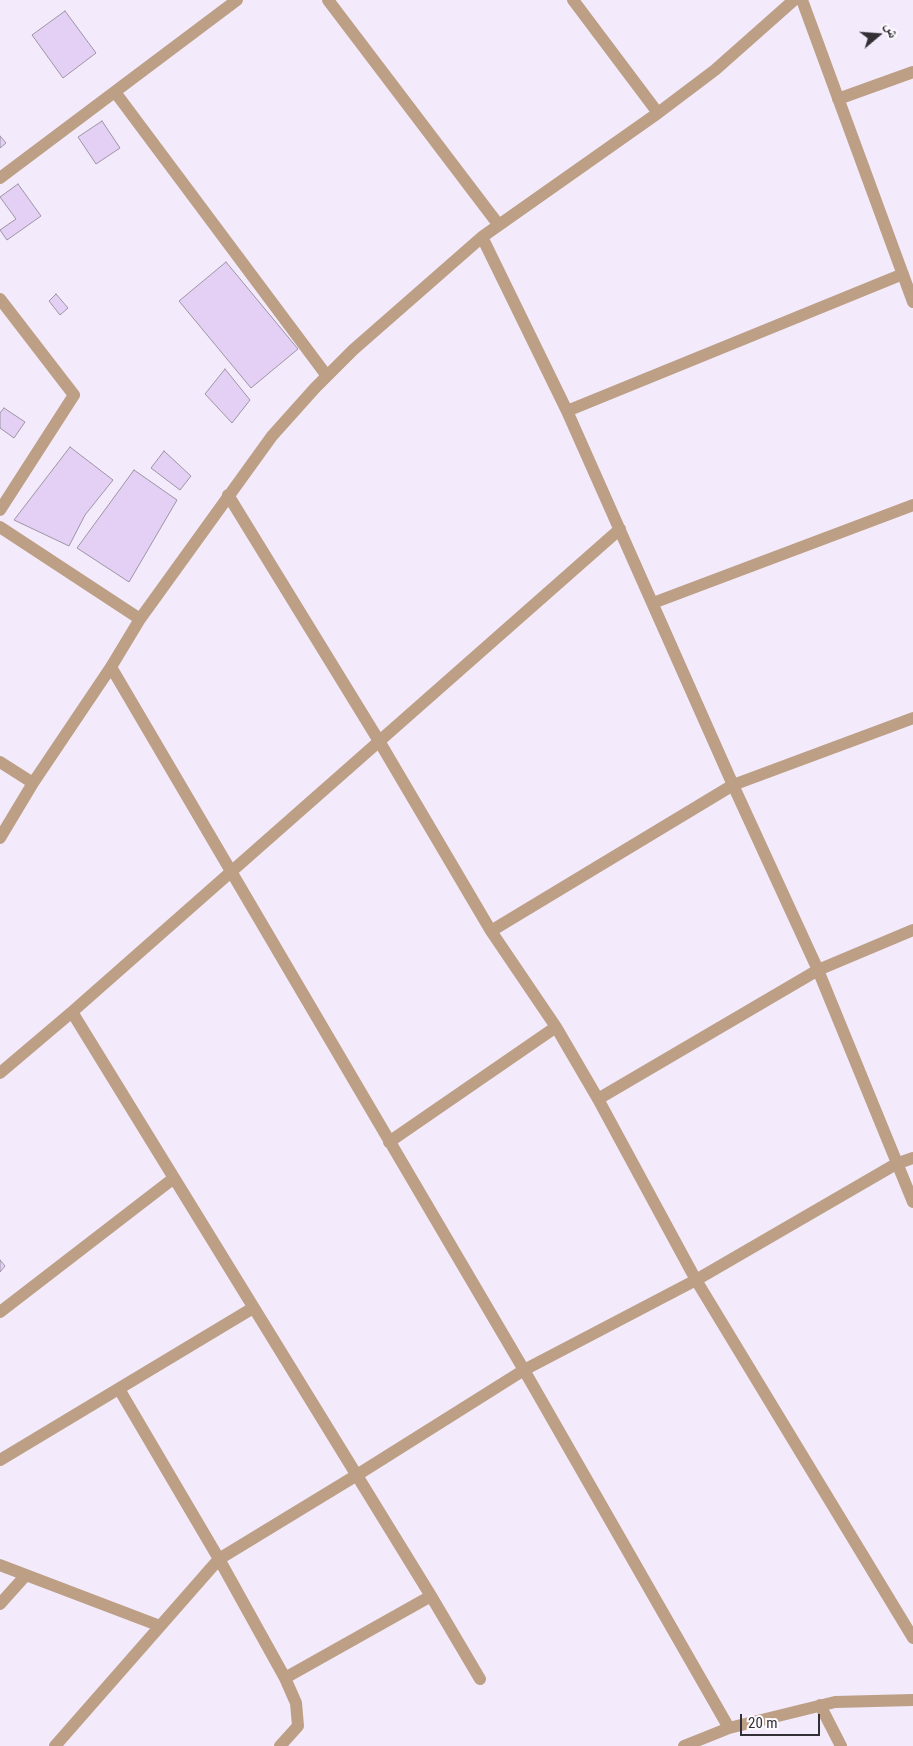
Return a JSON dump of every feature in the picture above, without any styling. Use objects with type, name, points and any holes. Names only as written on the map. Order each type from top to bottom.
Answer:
[{"type":"street","points":[[0,178],[237,0]]},
{"type":"street","points":[[328,0],[498,224]]},
{"type":"street","points":[[574,0],[658,113]]},
{"type":"street","points":[[0,838],[33,783],[111,667],[140,619],[272,436],[327,376],[353,350],[498,224],[658,113],[715,70],[794,0]]},
{"type":"street","points":[[802,0],[913,302]]},
{"type":"street","points":[[838,99],[913,72]]},
{"type":"street","points":[[115,92],[327,376]]},
{"type":"street","points":[[482,237],[567,411],[654,603],[733,785],[818,970],[913,1202]]},
{"type":"street","points":[[567,411],[903,274]]},
{"type":"street","points":[[0,299],[74,395],[0,510]]},
{"type":"street","points":[[228,495],[379,741],[491,931],[556,1027],[598,1098],[696,1280],[913,1638]]},
{"type":"street","points":[[654,603],[913,505]]},
{"type":"street","points":[[0,527],[140,619]]},
{"type":"street","points":[[0,1073],[72,1012],[620,529]]},
{"type":"street","points":[[111,667],[524,1370],[729,1728]]},
{"type":"street","points":[[491,931],[733,785],[913,718]]},
{"type":"street","points":[[0,762],[33,783]]},
{"type":"street","points":[[598,1098],[818,970],[913,930]]},
{"type":"street","points":[[72,1012],[431,1596],[480,1679]]},
{"type":"street","points":[[389,1142],[556,1027]]},
{"type":"street","points":[[55,1746],[219,1560],[357,1476],[524,1370],[696,1280],[896,1164],[913,1158]]},
{"type":"street","points":[[0,1312],[174,1178]]},
{"type":"street","points":[[0,1460],[253,1308]]},
{"type":"street","points":[[119,1389],[219,1560],[285,1678],[296,1703],[298,1726],[280,1746]]},
{"type":"street","points":[[0,1565],[160,1626]]},
{"type":"street","points":[[0,1604],[26,1575]]},
{"type":"street","points":[[285,1678],[431,1596]]},
{"type":"street","points":[[684,1746],[729,1728],[820,1705],[835,1702],[913,1700]]},
{"type":"street","points":[[820,1705],[841,1746]]},
{"type":"building","points":[[65,11],[96,53],[63,78],[32,35]]},
{"type":"building","points":[[102,121],[120,148],[96,164],[78,137]]},
{"type":"building","points":[[0,136],[6,143],[0,148]]},
{"type":"building","points":[[18,184],[41,216],[7,240],[0,230],[16,219],[0,197]]},
{"type":"building","points":[[226,262],[298,349],[251,388],[179,301]]},
{"type":"building","points":[[56,294],[68,308],[60,315],[49,301]]},
{"type":"building","points":[[225,369],[250,400],[232,423],[205,394]]},
{"type":"building","points":[[4,408],[25,422],[14,438],[0,428],[0,413]]},
{"type":"building","points":[[70,447],[113,480],[85,515],[69,546],[14,520]]},
{"type":"building","points":[[164,451],[191,476],[180,490],[151,468]]},
{"type":"building","points":[[134,470],[177,500],[129,582],[77,548]]},
{"type":"building","points":[[0,1260],[5,1266],[0,1272]]}]
